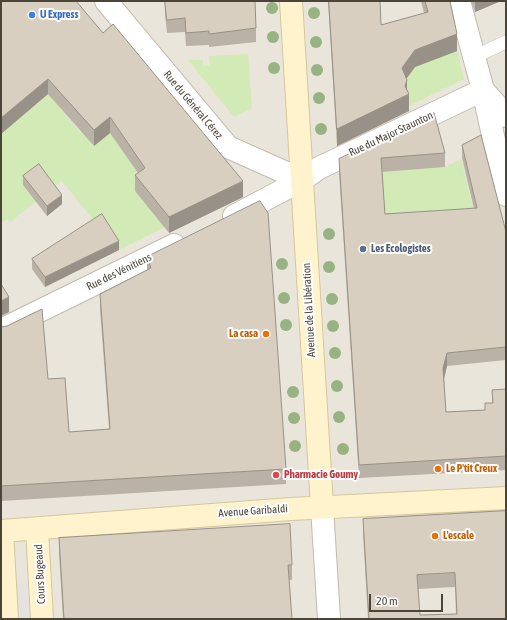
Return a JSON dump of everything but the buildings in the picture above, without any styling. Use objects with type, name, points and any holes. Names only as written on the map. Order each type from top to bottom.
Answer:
[{"type":"main road","name":"Avenue de la Libération","points":[[290,1],[322,507]]},
{"type":"main road","name":"Avenue Garibaldi","points":[[1,531],[322,507],[506,498]]},
{"type":"main road","name":"Cours Bugeaud","points":[[37,529],[42,619]]},
{"type":"main road","points":[[1,531],[7,619]]},
{"type":"street","name":"Rue du Général Cérez","points":[[106,1],[228,147],[302,180]]},
{"type":"street","points":[[459,1],[483,90],[506,195]]},
{"type":"street","name":"Rue du Major Staunton","points":[[302,180],[319,168],[483,90]]},
{"type":"street","points":[[483,90],[506,116]]},
{"type":"street","points":[[218,224],[302,180]]},
{"type":"street","name":"Rue des Vénitiens","points":[[1,330],[190,237]]},
{"type":"street","name":"Avenue de la Libération","points":[[322,507],[329,619]]},
{"type":"lane","points":[[474,57],[506,42]]},
{"type":"shaded area","points":[[1,1],[506,1],[506,619],[1,619]]},
{"type":"shaded area","points":[[14,580],[32,580],[34,619],[16,619]]},
{"type":"green space","points":[[411,33],[419,65],[457,51],[464,79],[407,107],[403,88]]},
{"type":"green space","points":[[248,54],[252,108],[234,117],[188,60],[203,60],[203,66],[210,66],[209,56]]},
{"type":"green space","points":[[83,66],[77,94],[60,109],[80,132],[114,119],[132,163],[145,184],[135,191],[140,198],[144,196],[150,203],[153,213],[165,227],[119,250],[102,223],[98,226],[62,181],[10,222],[7,219],[1,223],[1,134]]},
{"type":"green space","points":[[461,159],[477,223],[385,228],[381,172],[445,167]]},
{"type":"place","name":"U Express","points":[[32,15]]},
{"type":"place","name":"Les Ecologistes","points":[[363,249]]},
{"type":"place","name":"La casa","points":[[266,334]]},
{"type":"place","name":"Le P'tit Creux","points":[[438,469]]},
{"type":"place","name":"Pharmacie Goumy","points":[[276,475]]},
{"type":"place","name":"L'escale","points":[[435,536]]}]
